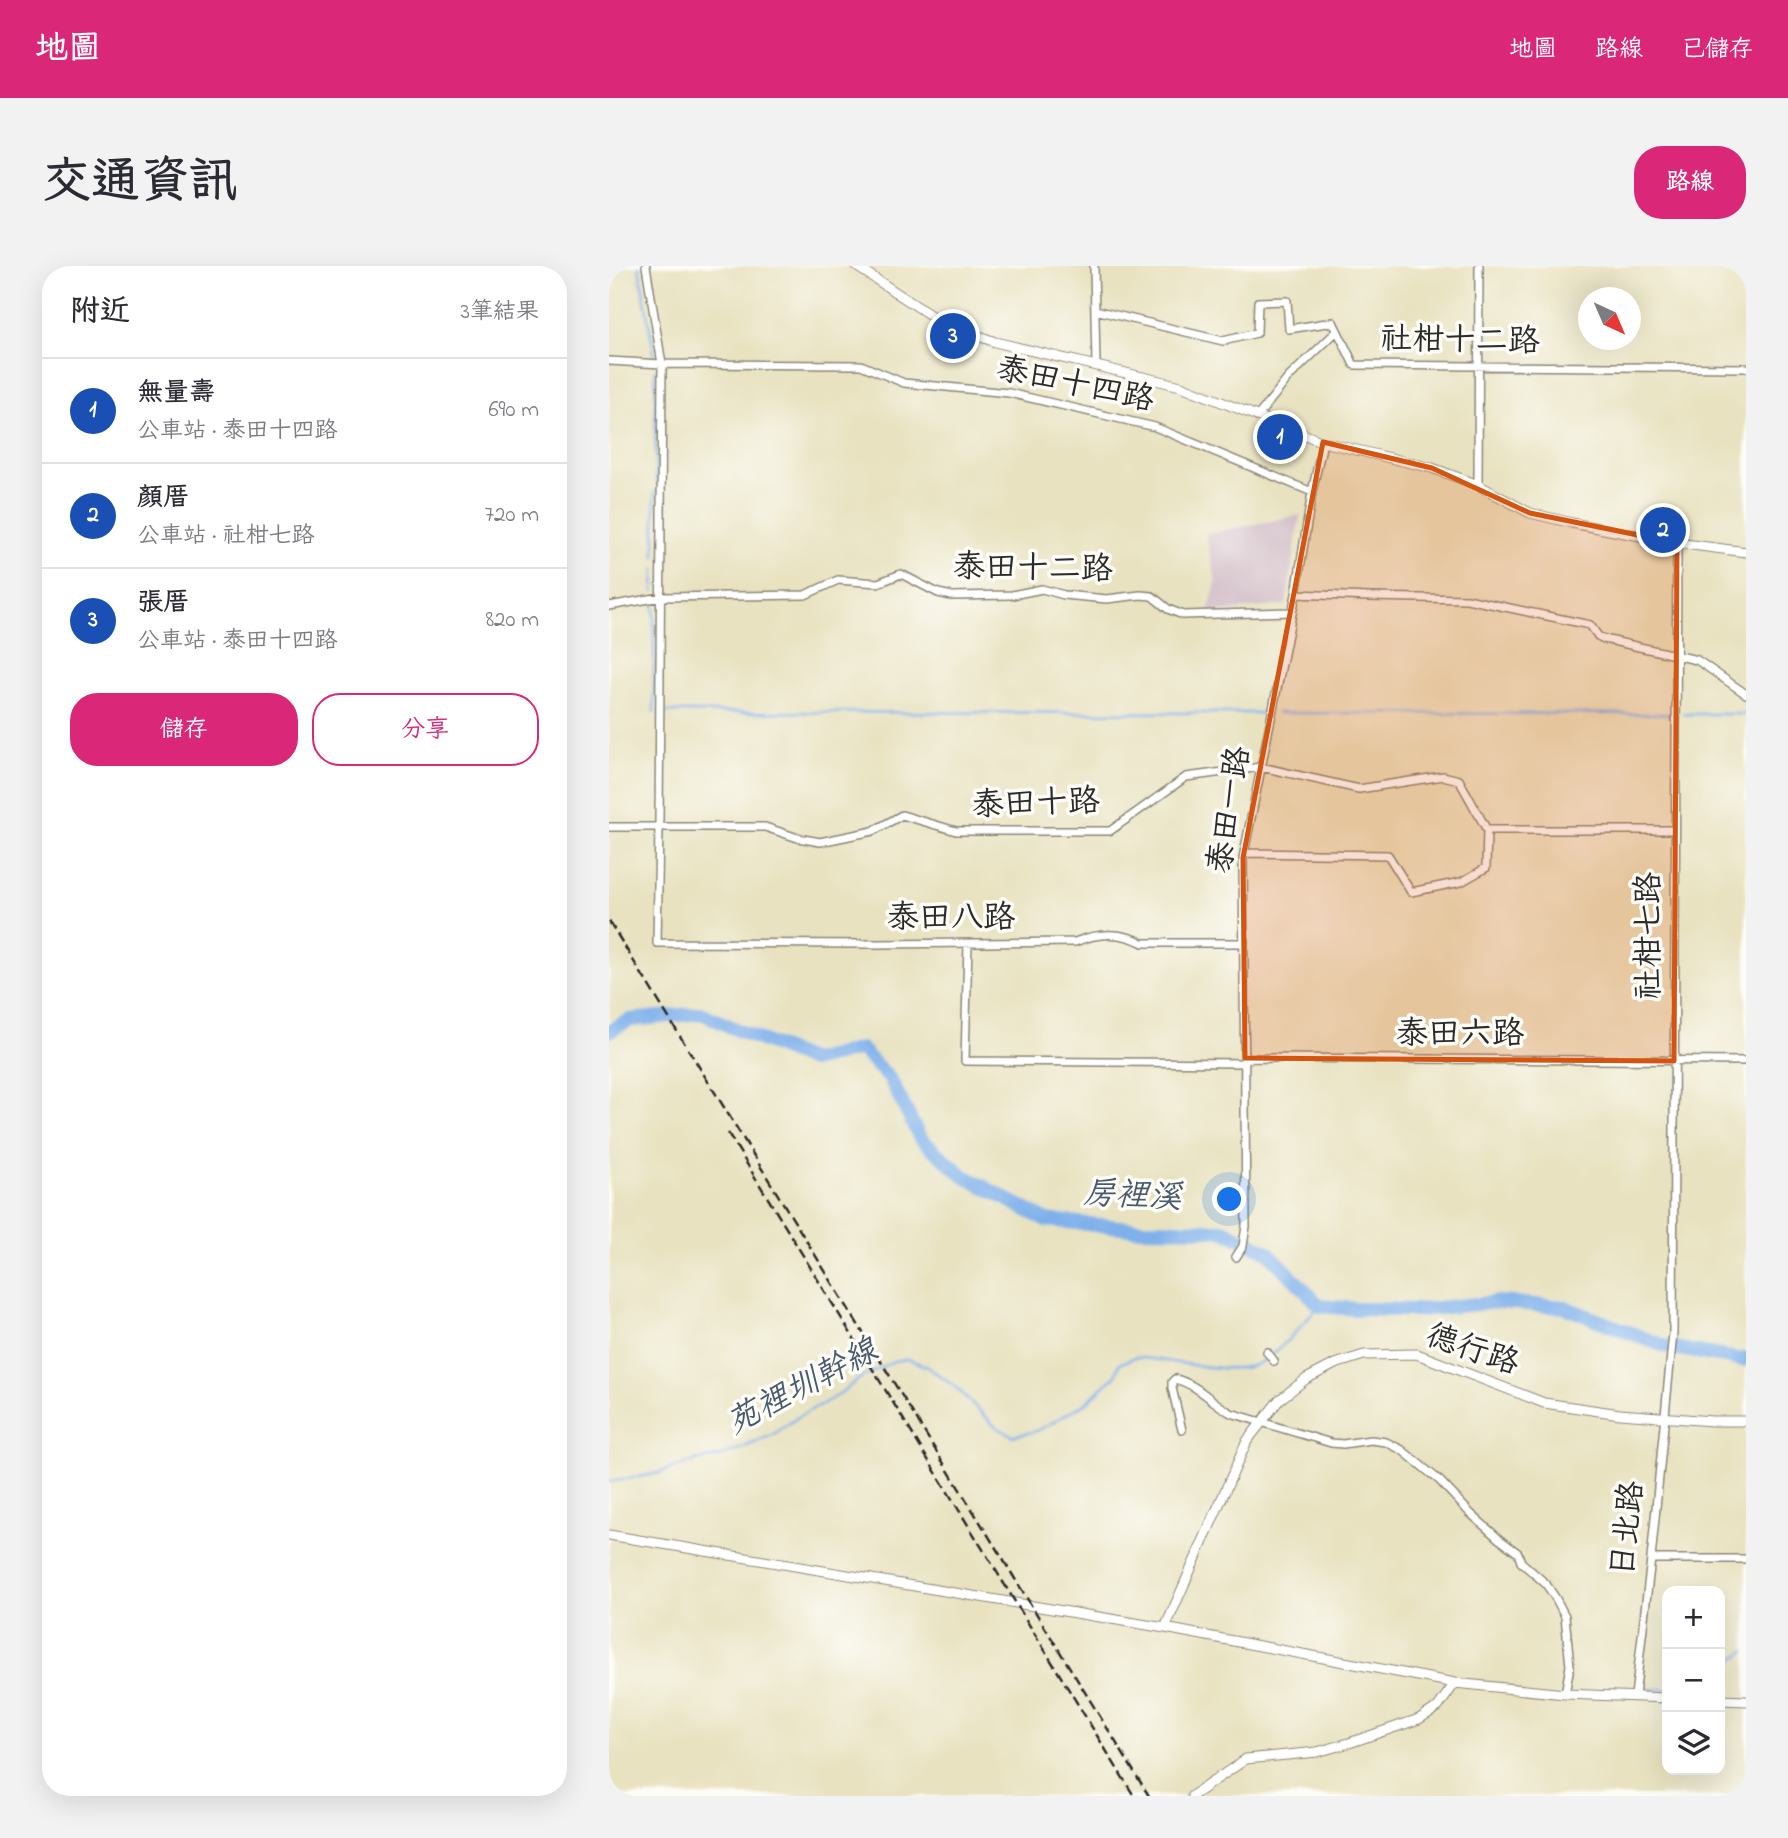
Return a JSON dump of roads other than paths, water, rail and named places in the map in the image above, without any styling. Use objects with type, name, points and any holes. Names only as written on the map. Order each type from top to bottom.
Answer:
[{"type":"street","points":[[646,266],[662,364],[659,827]]},
{"type":"street","points":[[856,266],[939,321],[995,342],[1181,386],[1323,442],[1432,468],[1478,485],[1530,513],[1677,543],[1746,552]]},
{"type":"street","points":[[1094,266],[1096,365]]},
{"type":"street","points":[[1478,485],[1479,266]]},
{"type":"street","name":"社柑十二路","points":[[1095,310],[1223,341],[1257,333],[1258,302],[1287,301],[1289,329],[1333,322],[1354,365],[1746,368]]},
{"type":"street","points":[[1257,417],[1289,377],[1337,331]]},
{"type":"street","name":"泰田十四路","points":[[609,361],[662,364],[861,365],[904,383],[1009,393],[1156,427],[1312,492]]},
{"type":"street","name":"泰田一路","points":[[1236,1257],[1243,1246],[1246,1232],[1244,853],[1296,594],[1323,442]]},
{"type":"street","name":"社柑七路","points":[[1669,1367],[1673,1329],[1677,543]]},
{"type":"street","name":"泰田十二路","points":[[609,606],[661,597],[805,595],[838,580],[878,583],[901,574],[938,593],[952,596],[1012,595],[1042,589],[1064,595],[1107,598],[1153,596],[1168,610],[1184,615],[1291,612]]},
{"type":"street","points":[[1296,594],[1467,598],[1590,625],[1598,636],[1604,639],[1697,660],[1746,694]]},
{"type":"street","name":"泰田十路","points":[[609,827],[765,827],[820,842],[873,831],[902,815],[956,831],[1110,831],[1186,777],[1261,767],[1359,789],[1443,776],[1459,780],[1487,830]]},
{"type":"street","name":"泰田八路","points":[[659,827],[657,943],[968,944],[1075,942],[1093,935],[1129,936],[1143,943],[1244,943]]},
{"type":"street","points":[[1244,853],[1388,855],[1411,892],[1461,882],[1486,868],[1487,830],[1675,830]]},
{"type":"street","name":"泰田六路","points":[[968,944],[965,1061],[1746,1060]]},
{"type":"street","points":[[1267,1352],[1274,1362]]},
{"type":"street","name":"德行路","points":[[1165,1628],[1247,1441],[1279,1400],[1306,1379],[1335,1364],[1364,1355],[1417,1354],[1544,1403],[1620,1414],[1746,1421]]},
{"type":"street","name":"日北路","points":[[1635,1696],[1669,1367]]},
{"type":"street","points":[[1182,1430],[1172,1382],[1175,1379],[1195,1387],[1220,1407],[1261,1422],[1331,1443],[1371,1440],[1395,1445],[1440,1481],[1470,1513],[1518,1553],[1521,1562],[1546,1584],[1565,1616],[1570,1666],[1565,1694]]},
{"type":"street","points":[[609,1535],[1165,1628],[1455,1684],[1565,1694],[1662,1698]]},
{"type":"street","points":[[1651,1559],[1746,1559]]},
{"type":"street","points":[[1192,1796],[1246,1759],[1317,1752],[1419,1719],[1438,1707],[1455,1684]]},
{"type":"street","points":[[1725,1700],[1746,1701]]},
{"type":"waterway","points":[[639,266],[655,358]]},
{"type":"waterway","points":[[655,370],[656,480]]},
{"type":"waterway","points":[[655,491],[655,557]]},
{"type":"waterway","points":[[654,592],[655,569]]},
{"type":"waterway","points":[[654,605],[654,712]]},
{"type":"waterway","points":[[666,712],[1265,713]]},
{"type":"waterway","points":[[1277,713],[1669,714]]},
{"type":"waterway","points":[[1683,714],[1746,714]]},
{"type":"waterway","name":"房裡溪","points":[[609,1031],[630,1020],[701,1013],[812,1061],[861,1049],[890,1079],[920,1138],[964,1176],[1045,1220],[1142,1229],[1223,1230],[1268,1252],[1320,1306],[1418,1310],[1498,1302],[1564,1307],[1667,1347],[1743,1360],[1746,1358]]},
{"type":"waterway","name":"苑裡圳幹線","points":[[609,1482],[655,1474],[722,1456],[747,1446],[774,1434],[835,1397],[862,1377],[894,1361],[908,1359],[926,1366],[954,1386],[995,1426],[1013,1436],[1037,1431],[1086,1403],[1115,1376],[1119,1364],[1135,1357],[1214,1367],[1244,1368],[1255,1365],[1281,1347],[1320,1306]]},
{"type":"waterway","points":[[1725,1665],[1746,1651]]},
{"type":"waterway","points":[[1649,1689],[1662,1689]]},
{"type":"railway","points":[[609,921],[1149,1796]]},
{"type":"railway","points":[[728,1133],[1134,1796]]},
{"type":"place","name":"張厝","points":[[953,336]]},
{"type":"place","name":"無量壽","points":[[1280,437]]},
{"type":"place","name":"顏厝","points":[[1663,530]]}]
